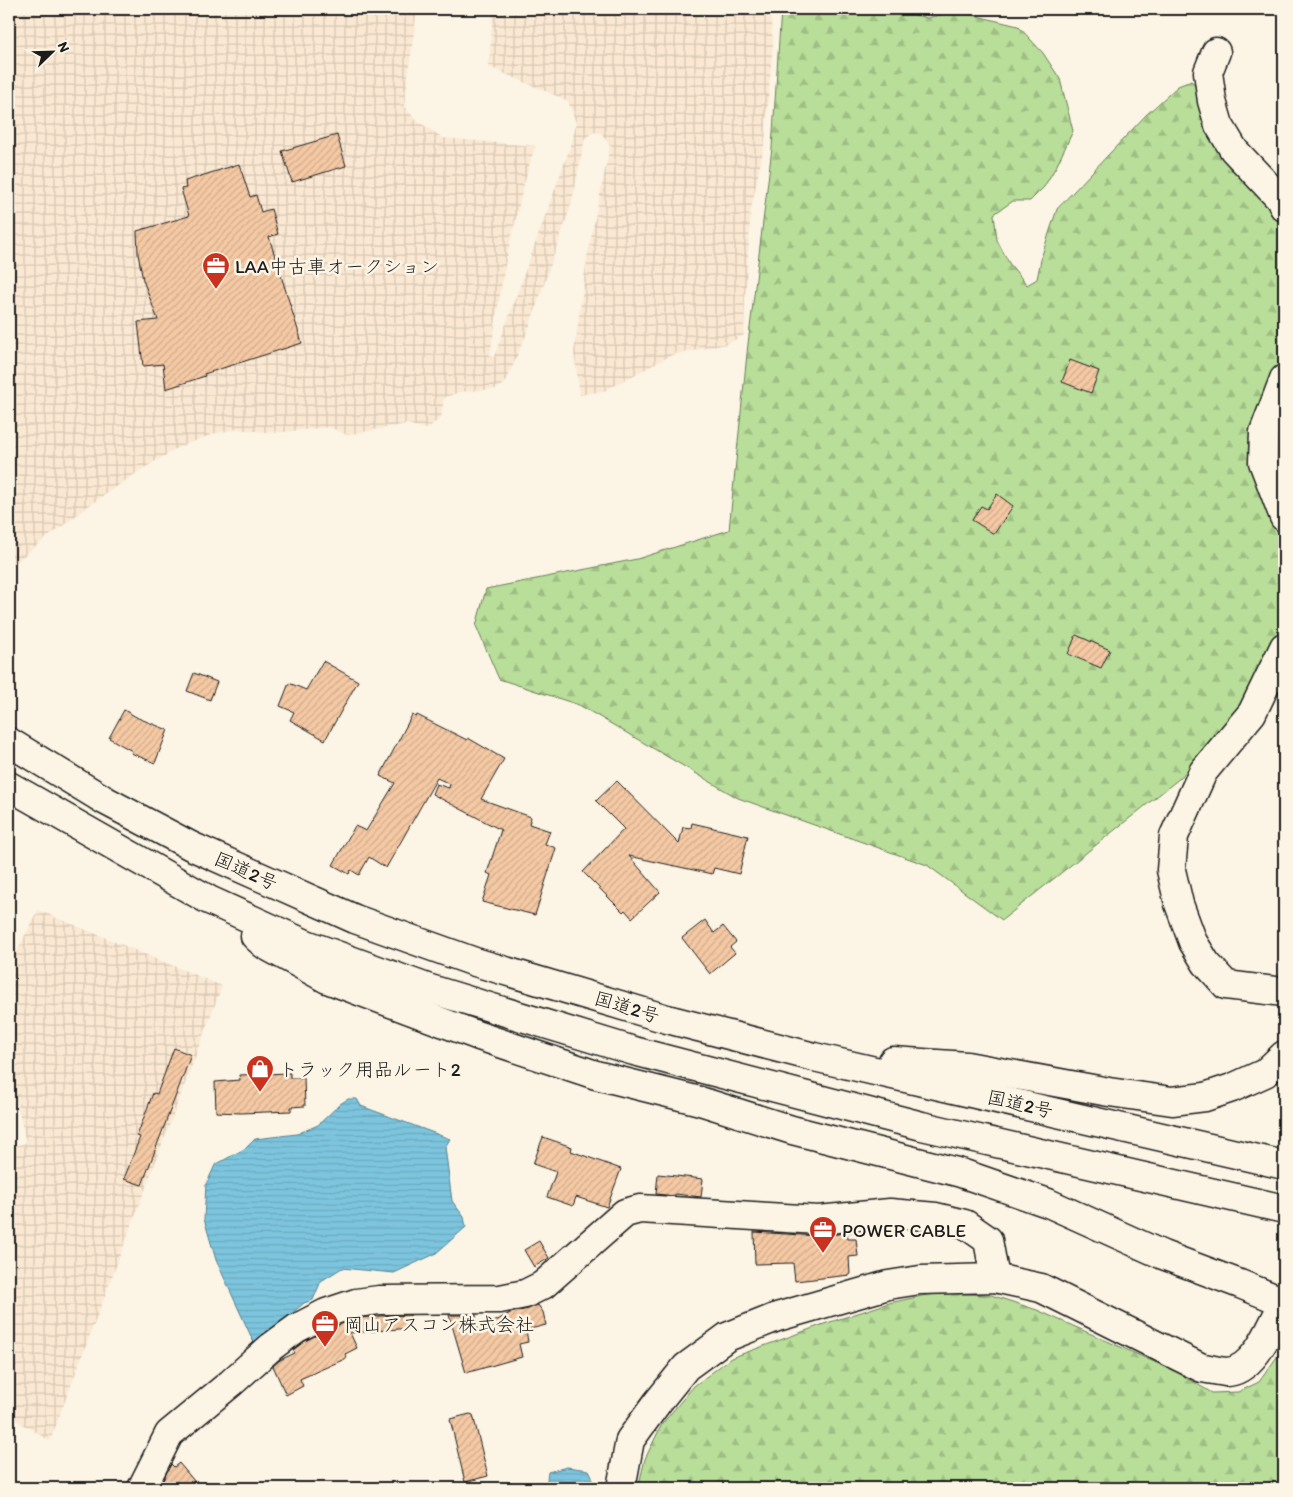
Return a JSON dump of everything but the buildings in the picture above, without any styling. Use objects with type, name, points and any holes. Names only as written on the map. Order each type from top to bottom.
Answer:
[{"type":"main road","points":[[1216,52],[1208,72],[1212,102],[1219,125],[1234,150],[1280,199],[1284,207]]},
{"type":"main road","points":[[1284,379],[1264,432],[1264,462],[1284,517]]},
{"type":"main road","points":[[1284,647],[1252,712],[1203,772],[1174,836],[1171,870],[1179,904],[1193,942],[1206,963],[1226,985],[1284,992]]},
{"type":"main road","name":"国道2号","points":[[9,742],[106,801],[191,846],[355,919],[476,962],[667,1019],[814,1057],[1284,1165]]},
{"type":"main road","points":[[9,786],[209,900],[306,944],[427,988],[634,1051],[922,1126],[1284,1209]]},
{"type":"main road","points":[[209,900],[265,945],[327,979],[479,1036],[596,1075],[700,1101],[792,1130],[961,1173],[1048,1203],[1162,1254],[1284,1302],[1258,1352],[1244,1366],[1227,1372],[1202,1368],[1041,1288],[995,1278],[920,1280],[888,1285],[776,1317],[727,1337],[686,1367],[657,1402],[630,1440],[621,1488]]},
{"type":"main road","points":[[814,1057],[967,1066],[1110,1092],[1172,1101],[1204,1097],[1232,1088],[1265,1073],[1284,1055]]},
{"type":"main road","points":[[142,1488],[169,1434],[271,1347],[297,1328],[326,1313],[356,1303],[379,1300],[500,1298],[525,1294],[544,1285],[625,1213],[640,1209],[818,1220],[890,1213],[936,1217],[965,1224],[988,1240],[995,1278]]},
{"type":"shaded area","points":[[9,9],[247,9],[248,11],[255,9],[417,9],[404,107],[419,122],[443,138],[535,146],[505,265],[490,355],[494,357],[572,142],[576,123],[568,101],[489,67],[493,9],[770,9],[773,42],[765,141],[751,210],[744,335],[727,344],[672,355],[604,391],[580,395],[574,353],[587,257],[610,146],[602,134],[594,132],[585,138],[571,206],[529,328],[506,382],[496,389],[459,392],[444,398],[441,418],[426,429],[407,424],[347,435],[329,427],[275,433],[237,429],[213,434],[177,448],[138,472],[94,502],[9,569]]},
{"type":"shaded area","points":[[38,910],[222,986],[50,1441],[9,1416],[9,1147],[26,1143],[9,1066],[9,967]]},
{"type":"green space","points":[[781,9],[894,9],[927,18],[956,11],[1018,26],[1043,53],[1060,79],[1073,131],[1044,187],[1030,201],[1013,201],[994,214],[997,240],[1009,263],[1027,285],[1037,279],[1042,255],[1057,209],[1146,115],[1178,86],[1191,81],[1198,87],[1284,225],[1284,347],[1256,432],[1256,465],[1284,543],[1284,612],[1275,650],[1235,719],[1180,778],[1002,920],[927,865],[738,798],[579,705],[499,679],[476,626],[486,589],[637,559],[729,530],[748,344],[772,148]]},
{"type":"green space","points":[[936,1293],[991,1295],[1037,1310],[1177,1372],[1212,1393],[1238,1392],[1259,1382],[1284,1347],[1284,1488],[638,1488],[645,1459],[662,1424],[694,1386],[731,1358],[824,1324],[889,1303]]},
{"type":"water","points":[[348,1099],[357,1099],[361,1106],[450,1139],[445,1147],[452,1201],[464,1217],[466,1227],[435,1254],[394,1273],[342,1268],[321,1281],[313,1300],[304,1303],[255,1345],[216,1260],[204,1219],[206,1185],[215,1165],[246,1148],[255,1139],[297,1134],[318,1125]]},
{"type":"water","points":[[567,1467],[589,1470],[592,1476],[591,1488],[546,1488],[548,1472]]},
{"type":"place","name":"LAA中古車オークション","points":[[216,290]]},
{"type":"place","name":"トラック用品ルート2","points":[[260,1093]]},
{"type":"place","name":"POWER CABLE","points":[[823,1254]]},
{"type":"place","name":"岡山アスコン株式会社","points":[[325,1348]]}]
